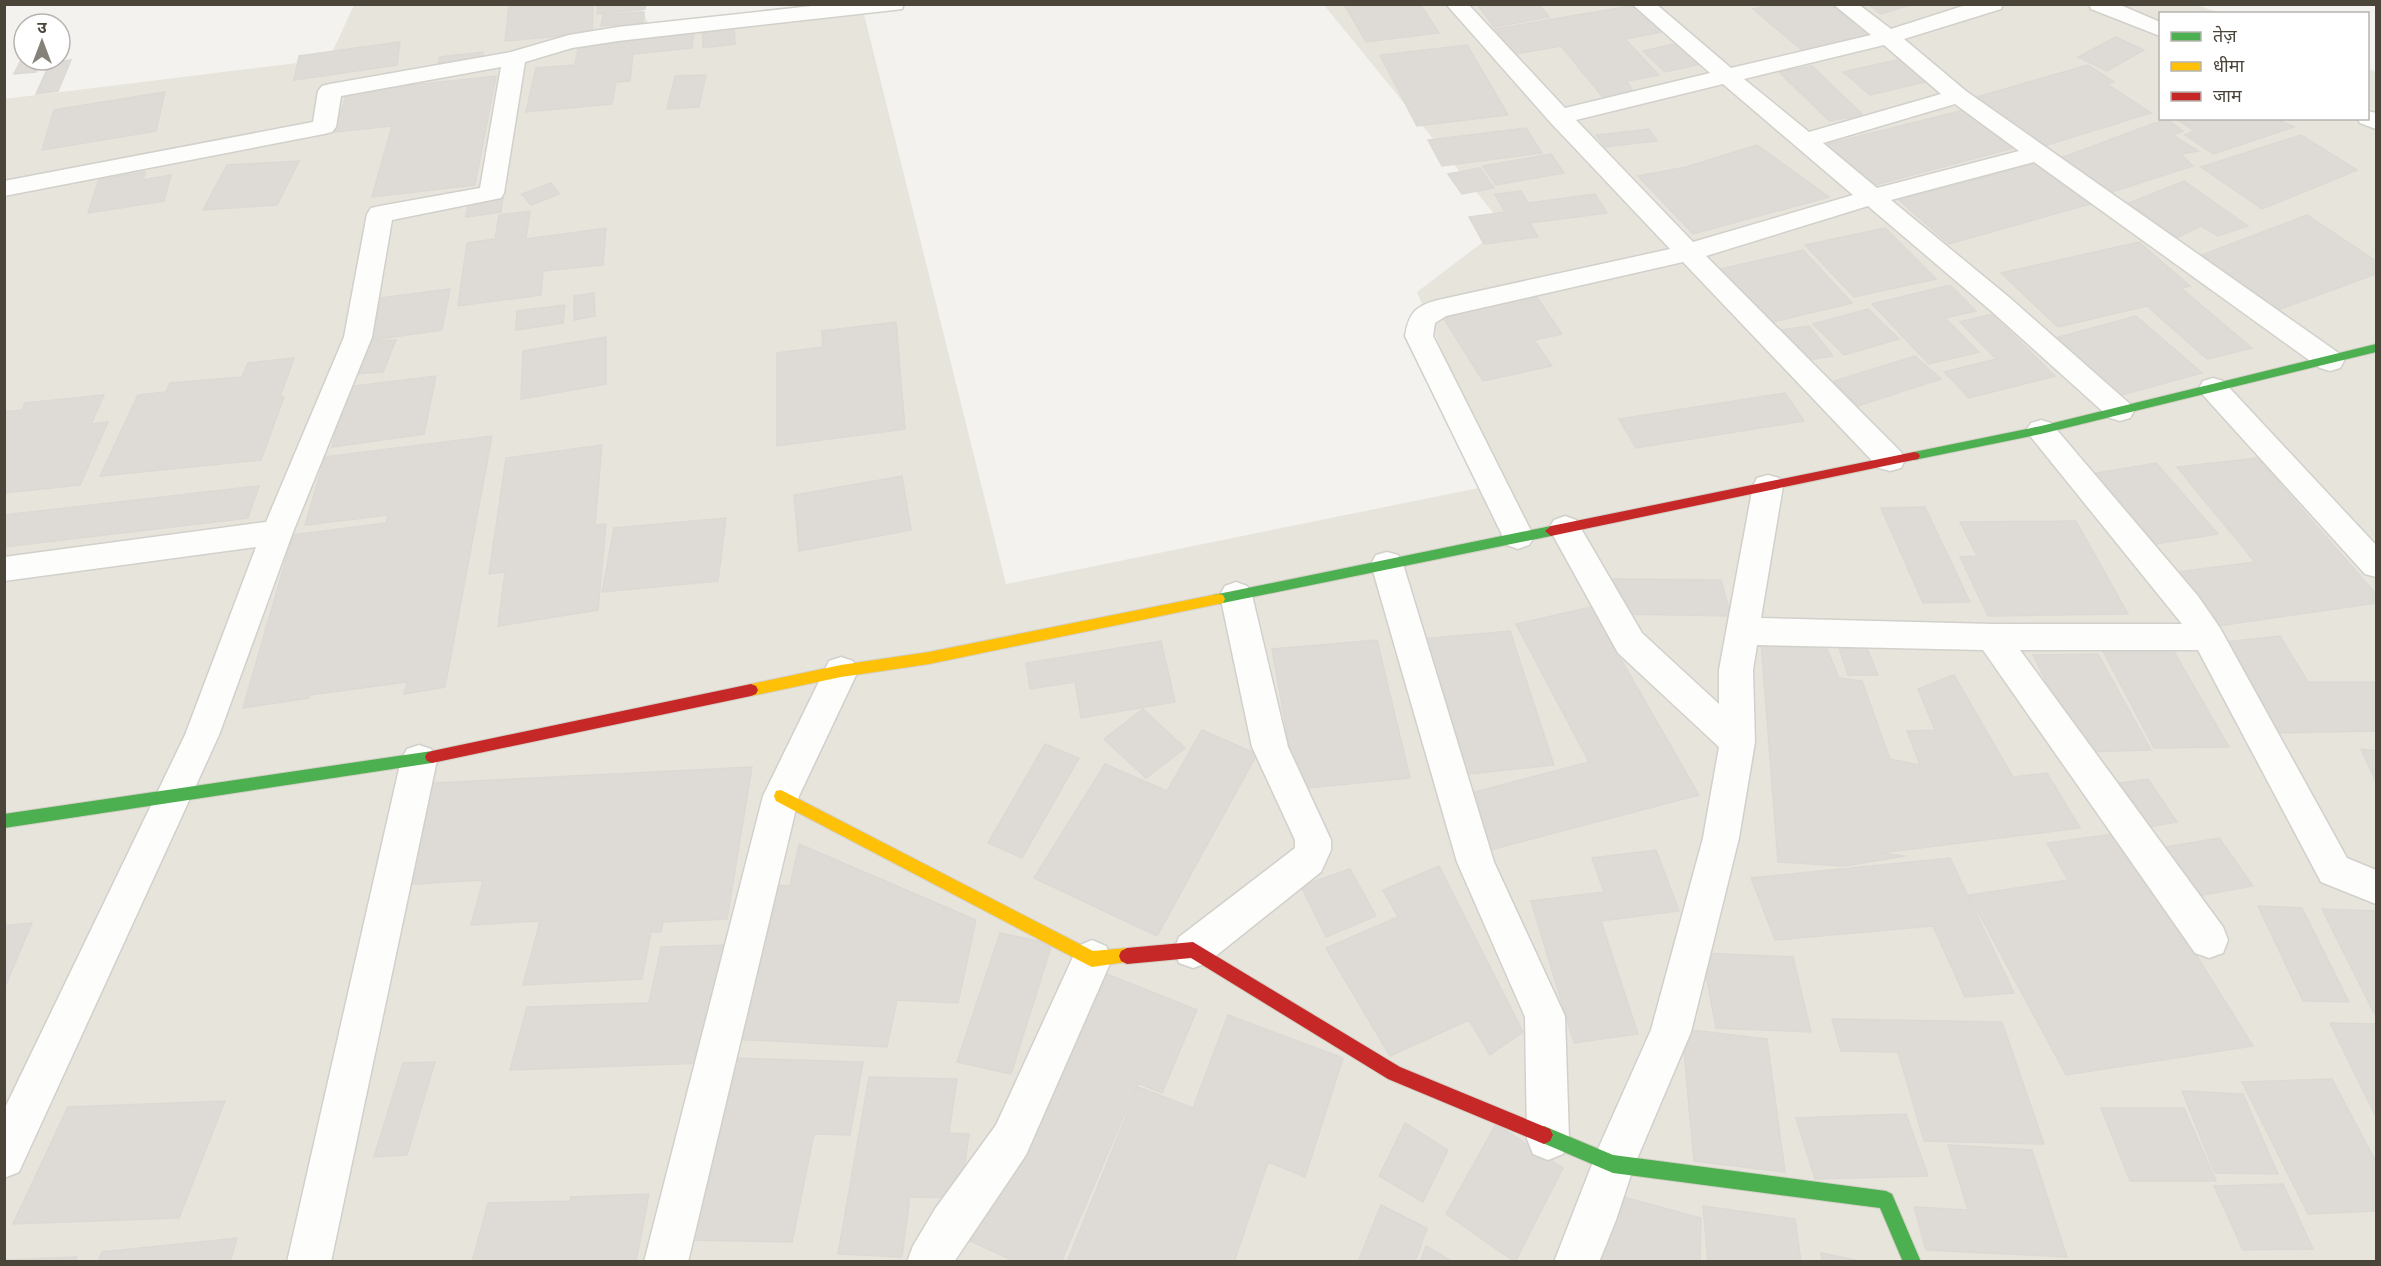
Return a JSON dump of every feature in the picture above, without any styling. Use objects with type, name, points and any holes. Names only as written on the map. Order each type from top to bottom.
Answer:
[{"type":"street","points":[[4,189],[324,127],[330,91],[514,58],[569,42],[618,34],[894,4]]},
{"type":"street","points":[[1456,4],[1558,117],[1890,460]]},
{"type":"street","points":[[1642,4],[2000,304],[2120,411]]},
{"type":"street","points":[[1843,4],[1888,37],[1958,96],[2330,360]]},
{"type":"street","points":[[1558,117],[1888,37],[1993,4]]},
{"type":"street","points":[[2099,4],[2159,30]]},
{"type":"street","points":[[4,1157],[202,735],[277,532],[358,337],[380,214],[492,193],[514,58]]},
{"type":"street","points":[[1805,141],[1958,96]]},
{"type":"street","points":[[1518,537],[1419,336],[1422,319],[1438,309],[1687,252],[1872,197],[2039,153]]},
{"type":"street","points":[[4,821],[419,760],[841,671],[929,658],[2041,430],[2376,348]]},
{"type":"street","points":[[2213,388],[2376,565]]},
{"type":"street","points":[[2041,430],[2187,605],[2208,637],[2334,870],[2376,887]]},
{"type":"street","points":[[1576,1262],[1594,1220],[1613,1164],[1671,1032],[1721,837],[1737,742],[1736,670],[1768,486]]},
{"type":"street","points":[[1565,528],[1630,643],[1737,742]]},
{"type":"street","points":[[4,568],[277,532]]},
{"type":"street","points":[[1387,564],[1476,861],[1545,1016],[1548,1139]]},
{"type":"street","points":[[781,796],[1092,959],[1193,950],[1308,860],[1313,850],[1313,840],[1270,747],[1236,595]]},
{"type":"street","points":[[1742,631],[1992,637],[2208,637]]},
{"type":"street","points":[[1992,637],[2209,940]]},
{"type":"street","points":[[666,1262],[781,796],[841,671]]},
{"type":"street","points":[[309,1262],[419,760]]},
{"type":"street","points":[[1193,950],[1394,1073],[1548,1139],[1613,1164],[1886,1200],[1912,1262]]},
{"type":"street","points":[[929,1262],[951,1225],[1011,1140],[1092,959]]},
{"type":"shaded area","points":[[2194,4],[2216,12],[2159,12],[2159,120],[2369,120],[2369,68],[2376,72],[2376,1261],[5,1261],[4,99],[329,59],[354,5],[640,5],[652,32],[864,14],[1006,584],[1498,484],[1417,292],[1504,226],[1324,5]]},
{"type":"building","points":[[529,4],[593,4],[592,33],[505,41],[509,7]]},
{"type":"building","points":[[598,4],[646,4],[645,9],[597,14]]},
{"type":"building","points":[[1344,4],[1420,4],[1439,33],[1366,42]]},
{"type":"building","points":[[1477,4],[1539,4],[1549,17],[1494,27]]},
{"type":"building","points":[[1775,4],[1830,4],[1869,37],[1803,51],[1753,9]]},
{"type":"building","points":[[1868,4],[1914,4],[1881,14]]},
{"type":"building","points":[[1636,5],[1662,32],[1625,39],[1659,75],[1627,81],[1635,95],[1605,100],[1561,46],[1515,54],[1495,29]]},
{"type":"building","points":[[644,12],[643,23],[601,26],[603,15]]},
{"type":"building","points":[[734,25],[735,44],[703,48],[703,29]]},
{"type":"building","points":[[694,32],[692,48],[633,54],[630,81],[616,82],[612,104],[526,112],[536,68],[575,65],[579,42]]},
{"type":"building","points":[[2116,37],[2144,50],[2107,71],[2078,57]]},
{"type":"building","points":[[400,42],[397,65],[294,80],[299,56]]},
{"type":"building","points":[[1683,42],[1705,63],[1665,72],[1643,51]]},
{"type":"building","points":[[1467,45],[1508,115],[1417,126],[1380,55]]},
{"type":"building","points":[[483,52],[482,61],[438,65],[440,57]]},
{"type":"building","points":[[1906,58],[1934,80],[1870,95],[1843,72]]},
{"type":"building","points":[[2088,65],[2114,82],[2107,84],[2151,113],[2041,147],[1973,98]]},
{"type":"building","points":[[1812,66],[1863,115],[1829,121],[1779,72]]},
{"type":"building","points":[[46,72],[66,72],[58,91],[36,94]]},
{"type":"building","points":[[706,75],[699,107],[667,109],[675,76]]},
{"type":"building","points":[[496,76],[475,185],[372,197],[392,126],[335,132],[347,92]]},
{"type":"building","points":[[165,92],[156,131],[42,150],[54,110]]},
{"type":"building","points":[[1968,109],[2014,148],[1871,186],[1824,145]]},
{"type":"building","points":[[2168,120],[2183,131],[2173,135],[2198,151],[2181,154],[2193,166],[2109,193],[2061,158],[2152,124]]},
{"type":"building","points":[[2178,120],[2282,120],[2294,127],[2213,154],[2185,135],[2194,131]]},
{"type":"building","points":[[1526,128],[1542,153],[1442,166],[1428,140]]},
{"type":"building","points":[[1649,129],[1657,141],[1605,147],[1596,135]]},
{"type":"building","points":[[2301,135],[2357,170],[2262,209],[2201,167]]},
{"type":"building","points":[[1757,145],[1829,197],[1693,234],[1638,176],[1686,167]]},
{"type":"building","points":[[1551,154],[1564,173],[1496,185],[1483,166]]},
{"type":"building","points":[[299,161],[277,205],[203,210],[227,165]]},
{"type":"building","points":[[2037,163],[2090,204],[1949,244],[1899,200]]},
{"type":"building","points":[[1480,168],[1494,188],[1462,194],[1448,174]]},
{"type":"building","points":[[145,172],[143,180],[171,175],[164,201],[88,213],[99,179]]},
{"type":"building","points":[[2184,181],[2248,226],[2218,236],[2201,226],[2176,238],[2129,203]]},
{"type":"building","points":[[551,183],[559,194],[531,205],[522,194]]},
{"type":"building","points":[[1521,191],[1528,203],[1595,194],[1607,213],[1530,223],[1538,237],[1484,244],[1469,217],[1505,212],[1495,194]]},
{"type":"building","points":[[503,195],[501,212],[466,217],[469,200]]},
{"type":"building","points":[[530,211],[526,239],[606,228],[603,265],[543,271],[541,295],[458,306],[467,243],[495,239],[499,215]]},
{"type":"building","points":[[2307,215],[2376,261],[2376,274],[2275,311],[2202,255]]},
{"type":"building","points":[[1885,228],[1936,279],[1854,297],[1805,245]]},
{"type":"building","points":[[2139,242],[2190,286],[2181,288],[2252,348],[2207,359],[2147,306],[2058,327],[2001,273]]},
{"type":"building","points":[[1803,250],[1852,303],[1769,323],[1721,269]]},
{"type":"building","points":[[1950,285],[1976,311],[1945,318],[1979,352],[1929,364],[1872,304]]},
{"type":"building","points":[[450,289],[442,330],[371,340],[381,298]]},
{"type":"building","points":[[594,293],[595,316],[574,320],[574,296]]},
{"type":"building","points":[[1536,296],[1562,334],[1534,340],[1552,366],[1483,381],[1442,316]]},
{"type":"building","points":[[565,305],[563,323],[516,330],[517,311]]},
{"type":"building","points":[[1868,309],[1899,339],[1844,355],[1813,324]]},
{"type":"building","points":[[1992,314],[2055,376],[1969,398],[1944,372],[1996,359],[1960,322]]},
{"type":"building","points":[[2136,316],[2202,373],[2118,396],[2055,338]]},
{"type":"building","points":[[896,322],[905,429],[777,446],[777,353],[823,347],[822,331]]},
{"type":"building","points":[[1809,326],[1833,356],[1803,361],[1781,330]]},
{"type":"building","points":[[606,337],[606,384],[521,399],[523,351]]},
{"type":"building","points":[[396,340],[383,372],[354,374],[368,341]]},
{"type":"building","points":[[1915,356],[1941,379],[1858,406],[1834,381]]},
{"type":"building","points":[[294,358],[280,397],[284,397],[261,460],[100,476],[138,395],[166,392],[170,383],[242,377],[248,363]]},
{"type":"building","points":[[436,376],[424,434],[332,447],[346,387]]},
{"type":"building","points":[[1785,393],[1804,421],[1636,448],[1619,419]]},
{"type":"building","points":[[104,395],[91,424],[108,422],[80,485],[4,493],[4,412],[22,410],[25,403]]},
{"type":"building","points":[[492,436],[445,687],[404,694],[407,682],[310,695],[309,698],[243,708],[293,535],[386,523],[388,515],[305,525],[325,457]]},
{"type":"building","points":[[602,445],[595,525],[606,524],[598,610],[498,626],[505,572],[489,574],[506,458]]},
{"type":"building","points":[[2257,458],[2376,594],[2376,603],[2218,626],[2177,572],[2255,562],[2177,467]]},
{"type":"building","points":[[2156,463],[2218,534],[2150,545],[2091,474]]},
{"type":"building","points":[[902,476],[911,530],[799,551],[794,495]]},
{"type":"building","points":[[259,486],[248,518],[4,547],[4,515]]},
{"type":"building","points":[[1925,507],[1970,602],[1923,603],[1881,508]]},
{"type":"building","points":[[726,518],[718,581],[602,592],[614,528]]},
{"type":"building","points":[[2076,521],[2128,614],[1988,616],[1960,557],[1977,556],[1960,522]]},
{"type":"building","points":[[1611,579],[1721,580],[1731,616],[1619,614]]},
{"type":"building","points":[[1591,607],[1699,795],[1486,851],[1460,796],[1589,762],[1516,624]]},
{"type":"building","points":[[1510,631],[1554,765],[1460,775],[1422,639]]},
{"type":"building","points":[[2280,636],[2308,682],[2376,682],[2376,731],[2274,733],[2224,642]]},
{"type":"building","points":[[1377,640],[1410,778],[1297,789],[1272,649]]},
{"type":"building","points":[[1161,641],[1175,702],[1081,718],[1075,682],[1030,689],[1026,663]]},
{"type":"building","points":[[1761,641],[1824,642],[1839,678],[1862,681],[1890,759],[1920,765],[1907,731],[1935,730],[1918,689],[1954,675],[2013,777],[2047,773],[2080,828],[1880,853],[1905,856],[1845,866],[1778,862]]},
{"type":"building","points":[[1839,648],[1867,648],[1878,675],[1848,675]]},
{"type":"building","points":[[2173,650],[2229,747],[2154,748],[2103,651]]},
{"type":"building","points":[[2098,654],[2151,750],[2081,752],[2033,655]]},
{"type":"building","points":[[1143,709],[1185,748],[1146,778],[1104,739]]},
{"type":"building","points":[[1202,730],[1257,754],[1157,936],[1034,878],[1105,764],[1167,791]]},
{"type":"building","points":[[1045,744],[1079,758],[1022,858],[988,843]]},
{"type":"building","points":[[2361,749],[2376,751],[2376,782]]},
{"type":"building","points":[[752,767],[727,919],[663,922],[661,932],[651,932],[642,979],[523,985],[540,921],[471,925],[483,880],[400,885],[433,783]]},
{"type":"building","points":[[2148,779],[2177,822],[2149,827],[2120,783]]},
{"type":"building","points":[[2120,833],[2253,1046],[2066,1075],[1969,895],[2068,880],[2047,843]]},
{"type":"building","points":[[2219,838],[2253,886],[2198,896],[2165,847]]},
{"type":"building","points":[[799,844],[976,920],[958,1003],[897,1000],[887,1047],[732,1039],[772,885],[790,886]]},
{"type":"building","points":[[1656,850],[1679,911],[1601,921],[1638,1034],[1574,1043],[1531,901],[1604,892],[1592,858]]},
{"type":"building","points":[[1950,858],[2014,993],[1965,997],[1933,926],[1775,940],[1751,878]]},
{"type":"building","points":[[1439,866],[1523,1032],[1490,1055],[1469,1020],[1390,1056],[1326,948],[1398,917],[1383,890]]},
{"type":"building","points":[[1350,869],[1376,916],[1326,937],[1301,886]]},
{"type":"building","points":[[2258,906],[2302,908],[2349,1002],[2303,1001]]},
{"type":"building","points":[[2322,909],[2376,911],[2376,1017]]},
{"type":"building","points":[[32,923],[4,989],[4,926]]},
{"type":"building","points":[[1000,933],[1052,944],[1011,1074],[957,1062]]},
{"type":"building","points":[[725,945],[703,1063],[510,1070],[527,1007],[649,1003],[661,947]]},
{"type":"building","points":[[1702,953],[1793,957],[1811,1032],[1716,1028]]},
{"type":"building","points":[[1099,971],[1197,1010],[1162,1093],[1138,1083],[1061,1262],[1016,1262],[970,1241]]},
{"type":"building","points":[[1228,1015],[1343,1058],[1305,1177],[1268,1162],[1234,1262],[1067,1262],[1138,1087],[1193,1108]]},
{"type":"building","points":[[1832,1019],[2002,1022],[2044,1144],[1924,1141],[1898,1052],[1841,1051]]},
{"type":"building","points":[[2330,1023],[2376,1024],[2376,1117]]},
{"type":"building","points":[[1682,1029],[1767,1039],[1785,1172],[1694,1161]]},
{"type":"building","points":[[728,1058],[863,1062],[850,1135],[814,1134],[792,1242],[684,1240]]},
{"type":"building","points":[[435,1062],[407,1155],[374,1157],[403,1063]]},
{"type":"building","points":[[869,1077],[957,1079],[949,1133],[969,1134],[960,1198],[910,1197],[902,1257],[838,1254]]},
{"type":"building","points":[[2332,1079],[2376,1162],[2376,1211],[2308,1214],[2242,1082]]},
{"type":"building","points":[[2182,1091],[2243,1094],[2278,1174],[2215,1173]]},
{"type":"building","points":[[225,1101],[179,1218],[13,1224],[68,1107]]},
{"type":"building","points":[[2101,1108],[2184,1108],[2216,1181],[2130,1181]]},
{"type":"building","points":[[1906,1114],[1928,1176],[1815,1179],[1796,1118]]},
{"type":"building","points":[[1405,1123],[1448,1150],[1423,1202],[1379,1176]]},
{"type":"building","points":[[1496,1124],[1563,1168],[1515,1262],[1446,1214]]},
{"type":"building","points":[[1948,1145],[2032,1150],[2067,1257],[1926,1250],[1914,1207],[1968,1210]]},
{"type":"building","points":[[2283,1184],[2313,1249],[2243,1250],[2214,1186]]},
{"type":"building","points":[[1605,1192],[1701,1218],[1700,1262],[1601,1262]]},
{"type":"building","points":[[649,1194],[636,1262],[472,1262],[488,1203],[570,1201],[571,1197]]},
{"type":"building","points":[[1381,1205],[1427,1228],[1415,1262],[1358,1262]]},
{"type":"building","points":[[1703,1206],[1795,1219],[1801,1262],[1708,1262]]},
{"type":"building","points":[[237,1238],[230,1262],[98,1262],[102,1252]]},
{"type":"building","points":[[1426,1246],[1453,1262],[1420,1262]]},
{"type":"building","points":[[1821,1253],[1865,1262],[1822,1262]]},
{"type":"building","points":[[77,1257],[75,1262],[4,1262],[4,1260]]},
{"type":"traffic: fast","points":[[1914,456],[2041,430],[2376,348]]},
{"type":"traffic: fast","points":[[1218,599],[1551,531]]},
{"type":"traffic: fast","points":[[4,821],[432,757]]},
{"type":"traffic: fast","points":[[1544,1135],[1613,1164],[1886,1200],[1912,1262]]},
{"type":"traffic: slow","points":[[751,690],[841,671],[929,658],[1218,599]]},
{"type":"traffic: slow","points":[[781,796],[1092,959],[1127,956]]},
{"type":"traffic: jam","points":[[1551,531],[1914,456]]},
{"type":"traffic: jam","points":[[432,757],[751,690]]},
{"type":"traffic: jam","points":[[1127,956],[1193,950],[1394,1073],[1544,1135]]}]
